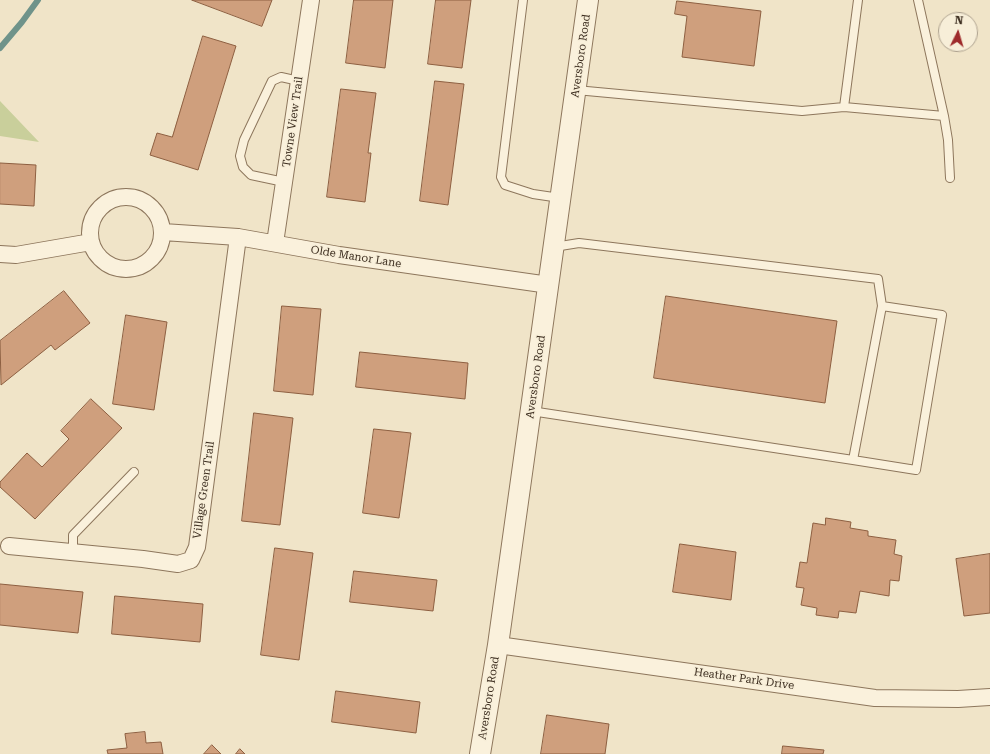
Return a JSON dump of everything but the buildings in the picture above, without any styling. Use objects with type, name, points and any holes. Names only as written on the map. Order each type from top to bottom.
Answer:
[{"type":"street","name":"Towne View Trail","points":[[275,243],[311,0]]},
{"type":"street","name":"Aversboro Road","points":[[480,754],[498,645],[588,0]]},
{"type":"street","points":[[124,197],[138,199],[151,206],[160,218],[163,232],[160,247],[152,260],[139,268],[124,269],[109,265],[98,255],[91,242],[90,229],[94,217],[101,207],[112,200],[124,197]]},
{"type":"street","name":"Olde Manor Lane","points":[[163,232],[238,238],[275,243],[339,255],[549,285]]},
{"type":"street","name":"Village Green Trail","points":[[9,546],[178,564],[191,560],[197,547],[238,238]]},
{"type":"street","points":[[0,254],[16,255],[91,242]]},
{"type":"street","name":"Heather Park Drive","points":[[498,645],[875,698],[958,699],[990,697]]},
{"type":"lane","points":[[523,0],[500,177],[505,185],[533,194],[561,198]]},
{"type":"lane","points":[[844,107],[858,0]]},
{"type":"lane","points":[[918,0],[944,116],[948,140],[950,178]]},
{"type":"lane","points":[[284,182],[251,175],[243,167],[240,156],[244,140],[272,81],[281,77],[299,81]]},
{"type":"lane","points":[[576,90],[802,111],[844,107],[944,116]]},
{"type":"lane","points":[[554,247],[579,243],[878,280],[882,306],[853,460]]},
{"type":"lane","points":[[531,411],[916,470],[942,315],[882,306]]},
{"type":"lane","points":[[73,553],[73,535],[134,472]]},
{"type":"green space","points":[[0,101],[39,142],[0,136]]},
{"type":"waterway","points":[[0,48],[38,0]]}]
